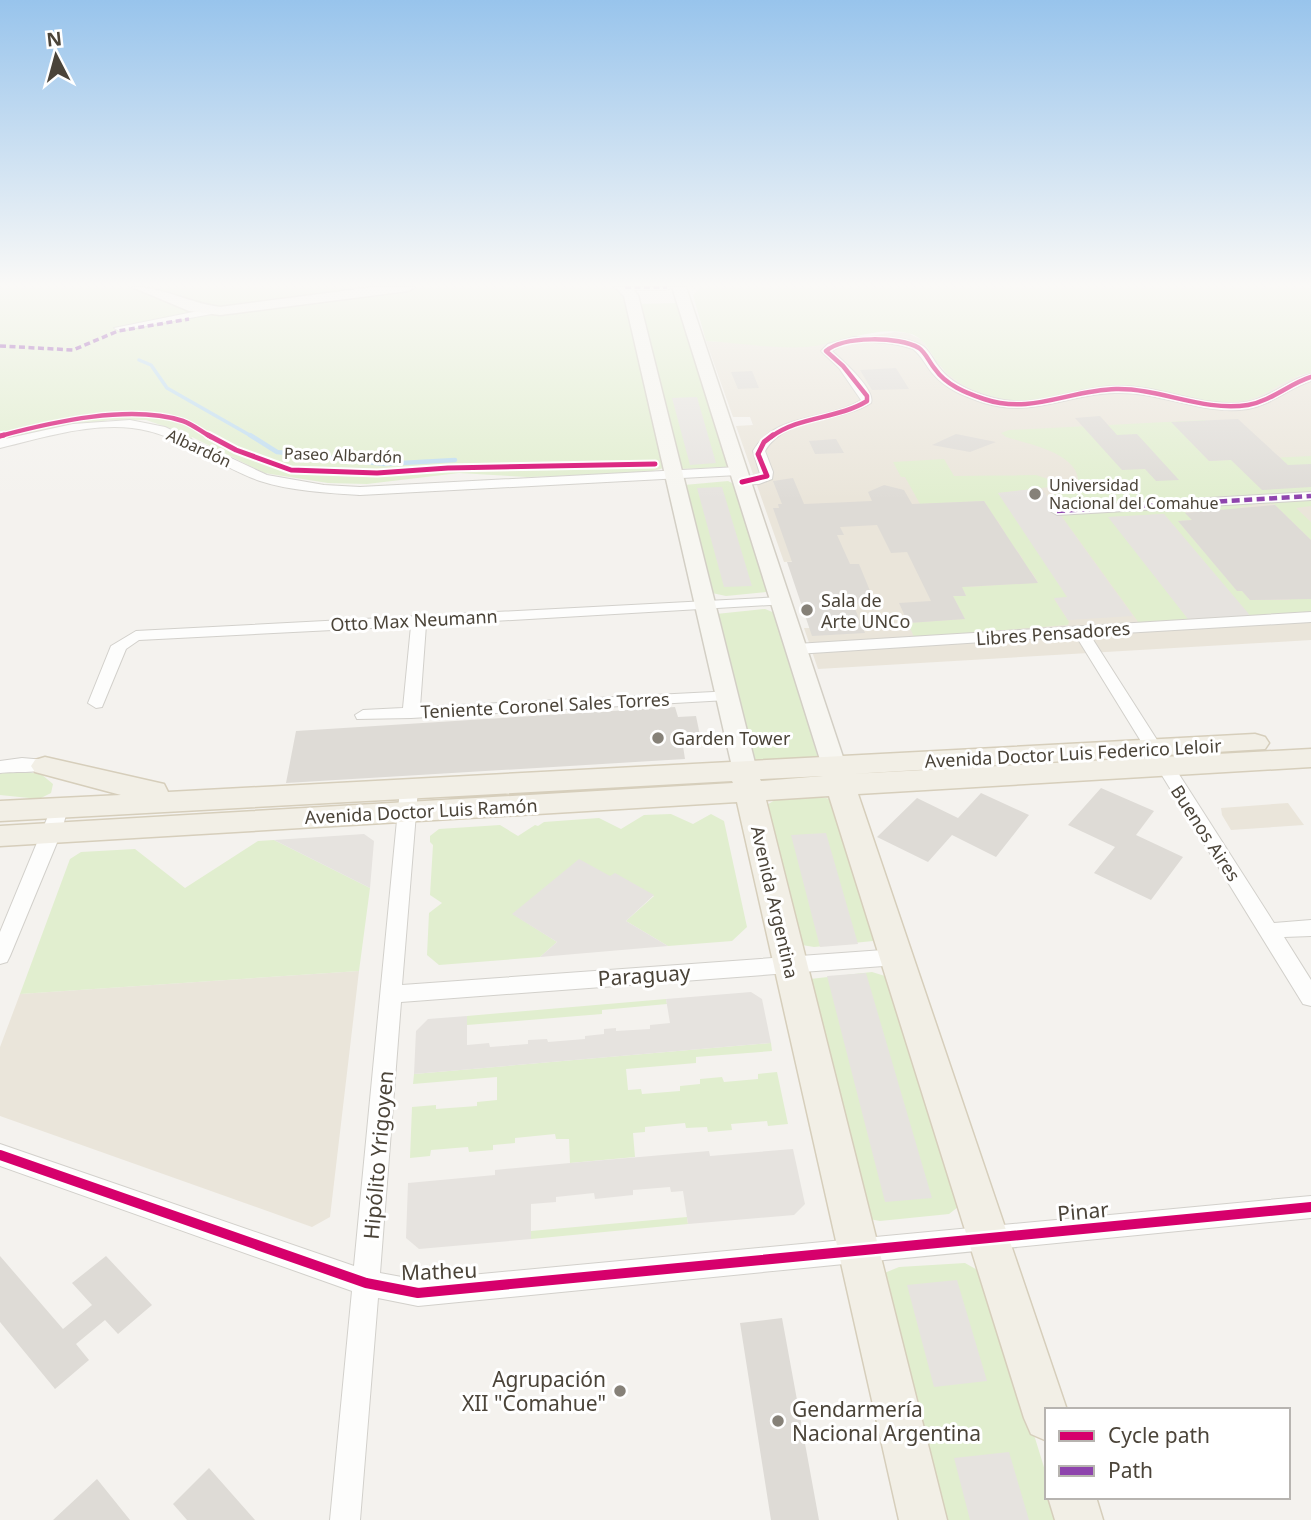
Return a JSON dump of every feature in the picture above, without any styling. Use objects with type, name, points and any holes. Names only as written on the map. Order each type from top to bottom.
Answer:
[{"type":"main road","name":"Avenida Argentina","points":[[646,358],[923,1520]]},
{"type":"main road","points":[[700,358],[1045,1413]]},
{"type":"main road","name":"Avenida Doctor Luis Federico Leloir","points":[[838,777],[1158,758],[1311,740]]},
{"type":"main road","name":"Avenida Doctor Luis Federico Leloir","points":[[1158,758],[1311,758]]},
{"type":"main road","points":[[44,766],[114,784],[160,792],[243,798]]},
{"type":"main road","points":[[44,766],[61,780],[63,793],[55,821]]},
{"type":"main road","name":"Avenida Doctor Luis Ramón","points":[[0,811],[55,821],[838,777]]},
{"type":"main road","name":"Avenida Doctor Luis Ramón","points":[[0,836],[55,821],[243,798],[408,801]]},
{"type":"main road","points":[[1073,1499],[1079,1520]]},
{"type":"street","points":[[740,477],[760,480],[767,476],[758,455],[765,439],[772,433],[856,408],[867,401],[867,396],[834,358]]},
{"type":"street","points":[[928,358],[948,382],[988,400],[1018,406],[1045,405],[1114,389],[1239,406],[1261,401],[1292,383],[1311,377]]},
{"type":"street","name":"Albardón","points":[[0,444],[82,427],[142,425],[165,432],[264,478],[314,487],[360,491],[675,475],[740,477]]},
{"type":"street","points":[[1057,511],[1311,496]]},
{"type":"street","name":"Otto Max Neumann","points":[[96,703],[116,652],[124,641],[143,635],[781,601]]},
{"type":"street","name":"Libres Pensadores","points":[[796,649],[1311,617]]},
{"type":"street","points":[[411,713],[419,620]]},
{"type":"street","name":"Buenos Aires","points":[[1080,631],[1311,998]]},
{"type":"street","name":"Teniente Coronel Sales Torres","points":[[363,716],[727,695]]},
{"type":"street","points":[[0,767],[22,764],[44,766]]},
{"type":"street","name":"Hipólito Yrigoyen","points":[[345,1520],[408,801]]},
{"type":"street","points":[[0,956],[55,821]]},
{"type":"street","points":[[1268,931],[1311,928]]},
{"type":"street","name":"Paraguay","points":[[392,994],[897,957]]},
{"type":"street","name":"Matheu","points":[[0,1155],[366,1283],[400,1292],[440,1292],[858,1249]]},
{"type":"street","name":"Pinar","points":[[858,1249],[1311,1208]]},
{"type":"shaded area","name":"Universidad Nacional del Comahue","points":[[712,358],[934,358],[942,369],[957,381],[989,395],[1014,401],[1059,398],[1109,386],[1216,401],[1243,401],[1288,379],[1311,373],[1311,640],[818,669],[804,628],[816,628],[802,607],[875,603],[805,567],[803,561],[784,562],[736,426],[753,425],[750,417],[733,417]]},
{"type":"shaded area","points":[[697,397],[716,463],[690,465],[672,398]]},
{"type":"shaded area","points":[[722,487],[752,586],[724,587],[697,488]]},
{"type":"shaded area","points":[[1041,488],[1133,616],[1068,620],[1054,598],[1067,597],[998,493]]},
{"type":"shaded area","points":[[1164,514],[1250,616],[1188,619],[1108,517]]},
{"type":"shaded area","points":[[1288,803],[1304,825],[1231,830],[1221,808]]},
{"type":"shaded area","points":[[826,833],[858,944],[820,947],[791,835]]},
{"type":"shaded area","points":[[364,834],[374,841],[370,888],[274,840]]},
{"type":"shaded area","points":[[579,859],[610,876],[615,873],[654,895],[626,921],[668,946],[540,957],[557,942],[512,914]]},
{"type":"shaded area","points":[[359,971],[330,1217],[312,1227],[0,1116],[0,1047],[20,994]]},
{"type":"shaded area","points":[[866,973],[932,1198],[885,1202],[827,976]]},
{"type":"shaded area","points":[[751,992],[762,999],[771,1043],[414,1074],[416,1031],[428,1019],[467,1016],[467,1045],[489,1043],[490,1047],[528,1044],[528,1040],[547,1039],[548,1042],[585,1039],[585,1036],[604,1034],[604,1029],[650,1029],[650,1025],[670,1023],[666,999]]},
{"type":"shaded area","points":[[793,1149],[805,1204],[794,1215],[688,1224],[683,1191],[671,1192],[670,1187],[633,1190],[633,1195],[595,1199],[594,1193],[556,1197],[556,1202],[531,1204],[531,1239],[419,1249],[406,1238],[408,1183],[495,1175],[495,1170],[570,1163],[709,1151],[710,1156]]},
{"type":"shaded area","points":[[957,1280],[987,1381],[934,1387],[907,1285]]},
{"type":"shaded area","points":[[1009,1452],[1029,1520],[970,1520],[954,1458]]},
{"type":"green space","points":[[0,358],[639,358],[664,468],[644,473],[527,477],[459,473],[367,484],[328,483],[264,473],[192,437],[191,440],[184,436],[184,433],[146,420],[109,420],[0,441]]},
{"type":"green space","points":[[652,358],[695,358],[728,465],[680,469]]},
{"type":"green space","points":[[934,358],[1311,358],[1311,373],[1293,378],[1243,401],[1210,402],[1144,389],[1112,386],[1042,400],[1018,401],[987,395],[967,387]]},
{"type":"green space","points":[[1205,420],[1218,433],[1186,437],[1209,461],[1311,456],[1311,506],[1296,508],[1311,522],[1311,540],[1274,504],[1250,503],[1252,506],[1240,507],[1311,587],[1311,612],[1250,616],[1164,514],[1109,517],[1188,619],[1139,623],[1047,496],[1069,491],[1078,485],[1077,474],[1072,465],[1052,452],[1001,433],[1009,430]],"holes":[[[1194,510],[1290,600],[1250,600],[1245,594],[1248,590],[1237,591],[1212,561],[1215,552],[1204,552],[1178,521],[1192,520],[1184,511]]]},
{"type":"green space","points":[[944,459],[954,476],[1036,475],[1051,480],[1053,483],[1049,487],[998,493],[1068,597],[1054,599],[1069,622],[1068,625],[914,637],[908,623],[965,619],[953,596],[966,595],[962,589],[951,589],[964,577],[970,587],[1038,582],[1031,571],[1022,572],[1023,559],[1016,549],[950,552],[1004,531],[998,521],[991,521],[990,510],[984,501],[920,504],[893,462]]},
{"type":"green space","points":[[728,481],[734,484],[768,591],[766,592],[726,596],[712,593],[684,485]]},
{"type":"green space","points":[[765,609],[775,613],[818,758],[752,763],[716,614]]},
{"type":"green space","points":[[19,771],[41,774],[53,784],[51,793],[39,799],[0,795],[0,773]]},
{"type":"green space","points":[[821,797],[830,799],[876,938],[873,941],[814,947],[802,945],[765,806],[775,800]]},
{"type":"green space","points":[[671,814],[693,824],[711,814],[724,821],[747,927],[732,941],[668,946],[626,921],[654,896],[610,877],[513,914],[557,942],[540,957],[439,965],[427,955],[429,913],[442,903],[430,895],[433,845],[430,836],[439,829],[500,825],[518,836],[544,822],[599,818],[621,829],[644,815]]},
{"type":"green space","points":[[274,840],[370,888],[359,971],[20,994],[70,859],[81,852],[135,849],[185,888],[258,841]]},
{"type":"green space","points":[[872,972],[885,976],[958,1207],[949,1214],[880,1221],[869,1219],[810,979]]},
{"type":"green space","points":[[666,999],[667,1004],[602,1010],[602,1014],[467,1025],[467,1016]]},
{"type":"green space","points":[[771,1043],[772,1051],[696,1057],[696,1063],[626,1069],[628,1090],[641,1089],[642,1094],[680,1091],[680,1086],[700,1084],[700,1079],[722,1077],[724,1082],[758,1079],[758,1074],[777,1072],[788,1124],[768,1126],[767,1121],[731,1124],[732,1130],[708,1132],[707,1127],[686,1128],[685,1123],[645,1127],[645,1132],[633,1133],[635,1157],[570,1163],[569,1139],[556,1139],[555,1134],[515,1138],[515,1143],[493,1145],[493,1150],[469,1152],[468,1147],[431,1150],[430,1156],[410,1158],[412,1107],[436,1105],[436,1109],[477,1106],[477,1102],[497,1100],[497,1077],[413,1084],[414,1074]]},
{"type":"green space","points":[[687,1217],[688,1224],[531,1239],[531,1231]]},
{"type":"green space","points":[[965,1263],[981,1272],[987,1282],[1045,1470],[1045,1499],[1054,1499],[1060,1520],[935,1520],[882,1274],[899,1267]]},
{"type":"building","points":[[896,368],[909,389],[872,390],[860,370]]},
{"type":"building","points":[[752,371],[759,388],[738,389],[731,372]]},
{"type":"building","points":[[1100,416],[1117,435],[1137,434],[1179,480],[1156,481],[1145,469],[1122,470],[1075,418]]},
{"type":"building","points":[[1238,419],[1288,465],[1311,464],[1311,487],[1262,490],[1231,460],[1209,461],[1171,422]]},
{"type":"building","points":[[956,434],[996,442],[970,452],[932,445]]},
{"type":"building","points":[[836,439],[844,453],[815,454],[809,441]]},
{"type":"building","points":[[793,478],[804,504],[872,501],[868,492],[884,485],[904,490],[912,504],[984,501],[1038,583],[962,587],[966,596],[953,596],[965,619],[908,623],[899,603],[931,601],[907,552],[891,553],[877,525],[840,527],[844,535],[837,535],[850,564],[859,564],[875,603],[853,604],[865,633],[812,636],[787,562],[792,562],[773,508],[779,508],[778,504],[782,504],[773,481]]},
{"type":"building","points":[[1275,505],[1311,540],[1311,599],[1250,600],[1242,591],[1237,591],[1178,521],[1192,520],[1185,513]]},
{"type":"building","points":[[675,707],[678,717],[696,716],[702,745],[683,746],[685,759],[286,783],[296,731]]},
{"type":"building","points":[[1101,788],[1154,811],[1136,835],[1183,857],[1151,900],[1094,873],[1115,847],[1068,825]]},
{"type":"building","points":[[981,793],[1029,815],[996,857],[952,835],[928,862],[877,837],[917,798],[958,818]]},
{"type":"building","points":[[0,1256],[63,1329],[92,1305],[72,1283],[106,1256],[152,1305],[118,1334],[105,1320],[76,1344],[89,1360],[55,1389],[0,1322]]},
{"type":"building","name":"Gendarmería Nacional Argentina","points":[[782,1318],[819,1520],[771,1520],[740,1323]]},
{"type":"building","points":[[209,1468],[255,1520],[187,1520],[173,1504]]},
{"type":"building","points":[[97,1479],[130,1520],[53,1520]]},
{"type":"waterway","points":[[139,360],[151,365],[167,388],[253,437]]},
{"type":"waterway","points":[[250,435],[277,452],[384,464],[455,460]]},
{"type":"marked path","points":[[1057,511],[1311,496]]},
{"type":"cycle path","points":[[742,482],[767,476],[759,451],[764,442],[774,434],[801,422],[856,408],[867,401],[867,396],[834,358]]},
{"type":"cycle path","points":[[927,358],[952,385],[980,398],[1006,405],[1023,406],[1117,389],[1150,392],[1215,405],[1248,405],[1311,377]]},
{"type":"cycle path","name":"Paseo Albardón","points":[[0,436],[48,423],[131,414],[183,421],[236,450],[291,470],[377,473],[448,468],[655,464]]},
{"type":"cycle path","points":[[0,1155],[366,1283],[418,1293],[1311,1207]]},
{"type":"place","name":"Universidad Nacional del Comahue","points":[[1035,494]]},
{"type":"place","name":"Sala de Arte UNCo","points":[[807,610]]},
{"type":"place","name":"Garden Tower","points":[[658,738]]},
{"type":"place","name":"Agrupación XII \"Comahue\"","points":[[620,1391]]},
{"type":"place","name":"Gendarmería Nacional Argentina","points":[[778,1421]]}]
